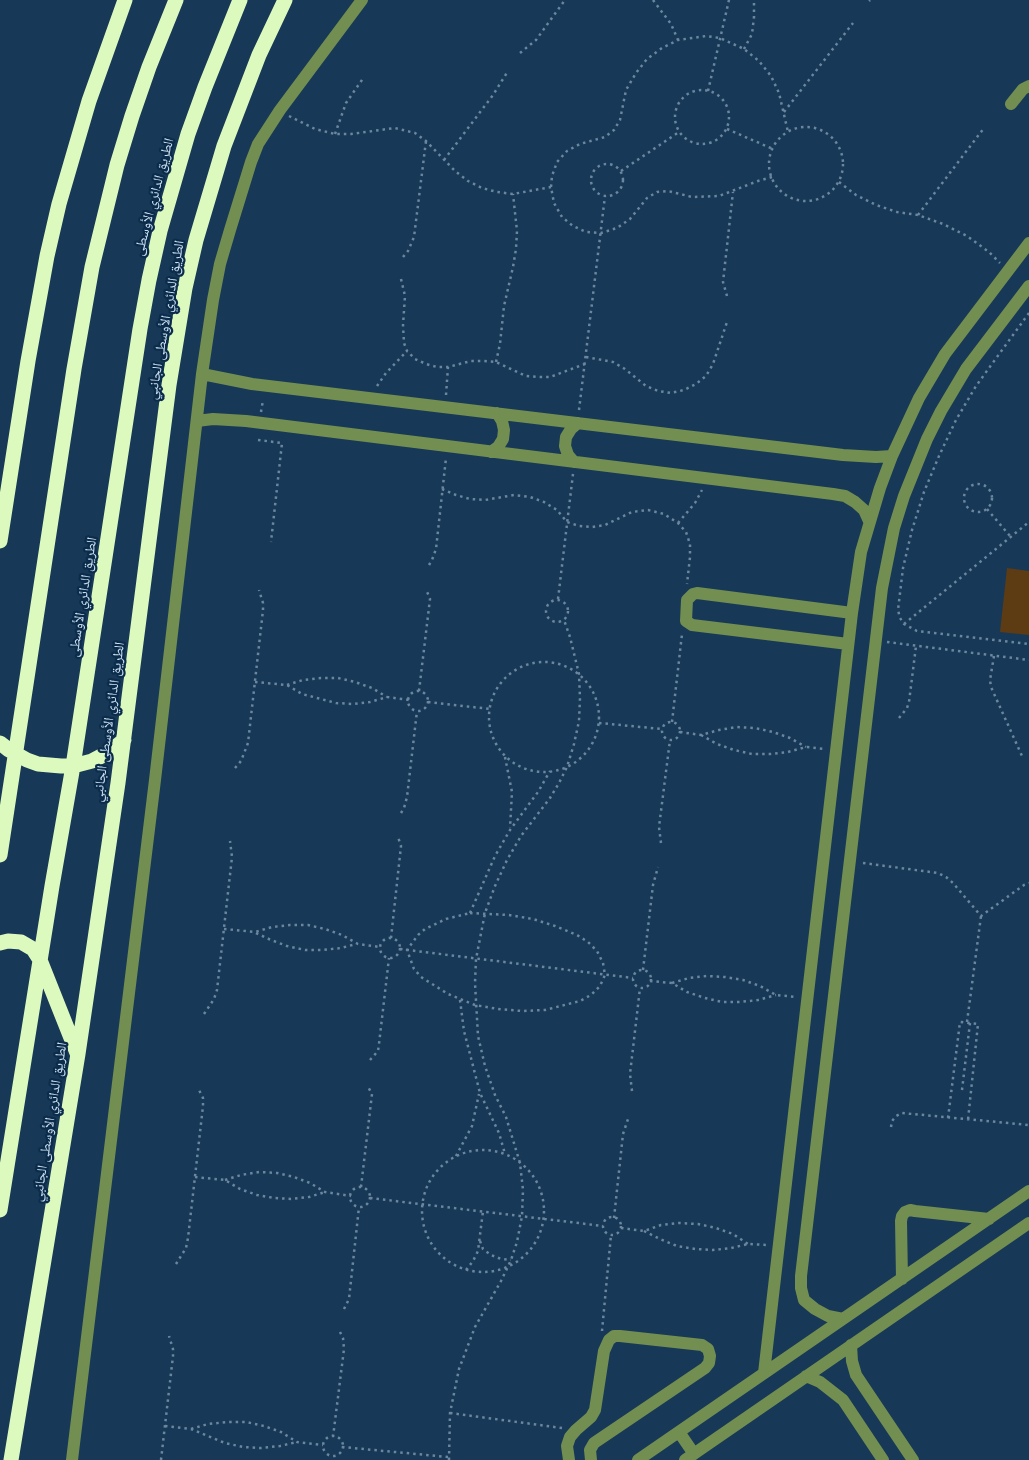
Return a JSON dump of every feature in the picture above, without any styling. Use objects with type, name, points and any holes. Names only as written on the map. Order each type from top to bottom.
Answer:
[{"type":"highway","points":[[0,541],[47,256],[68,170],[88,101],[124,0]]},
{"type":"highway","points":[[0,854],[74,369],[92,267],[117,166],[132,116],[176,0]]},
{"type":"highway","name":"الطريق الدائري الأوسطى","points":[[0,1210],[73,766],[149,280],[169,198],[188,134],[240,0]]},
{"type":"highway","name":"الطريق الدائري الأوسطى الجانبي","points":[[10,1460],[78,1054],[124,740],[169,385],[185,288],[196,240],[224,146],[259,55],[284,0]]},
{"type":"highway","points":[[0,743],[16,755],[44,765],[73,766],[100,757],[124,740]]},
{"type":"highway","points":[[0,943],[8,941],[21,942],[33,949],[40,960],[78,1054]]},
{"type":"street","points":[[72,1460],[202,374],[220,264],[258,144],[280,110],[362,0]]},
{"type":"street","points":[[1011,104],[1023,88],[1029,86]]},
{"type":"street","points":[[764,1373],[848,644],[861,552],[869,521],[892,456],[912,412],[937,367],[1029,242]]},
{"type":"street","points":[[843,1319],[828,1316],[815,1309],[804,1300],[801,1288],[875,640],[887,558],[904,496],[916,464],[941,411],[957,383],[1029,286]]},
{"type":"street","points":[[202,374],[252,384],[851,456],[892,456]]},
{"type":"street","points":[[491,452],[498,447],[503,439],[502,421],[497,413]]},
{"type":"street","points":[[197,421],[238,420],[844,496],[864,510],[869,521]]},
{"type":"street","points":[[574,462],[568,455],[565,446],[566,437],[578,423]]},
{"type":"street","points":[[848,644],[692,625],[686,621],[687,600],[689,596],[697,593],[852,613]]},
{"type":"street","points":[[638,1460],[1029,1191]]},
{"type":"street","points":[[902,1278],[901,1221],[905,1212],[915,1210],[989,1219]]},
{"type":"street","points":[[679,1432],[689,1457],[1029,1223]]},
{"type":"street","points":[[569,1460],[567,1446],[570,1437],[591,1417],[595,1410],[605,1345],[614,1336],[702,1345],[708,1349],[709,1363],[704,1368],[594,1443],[590,1450],[591,1460]]},
{"type":"street","points":[[851,1345],[852,1361],[856,1375],[912,1460]]},
{"type":"street","points":[[806,1376],[820,1382],[842,1400],[883,1460]]},
{"type":"path","points":[[520,54],[536,40],[566,0]]},
{"type":"path","points":[[654,0],[671,24],[678,40]]},
{"type":"path","points":[[708,91],[729,0]]},
{"type":"path","points":[[744,49],[752,34],[754,0]]},
{"type":"path","points":[[784,112],[853,23]]},
{"type":"path","points":[[772,177],[719,196],[692,197],[668,191],[657,192],[647,198],[630,219],[617,228],[601,233],[586,232],[573,226],[562,217],[554,203],[551,187],[552,176],[558,162],[567,151],[580,144],[605,137],[614,130],[620,120],[626,90],[636,73],[647,59],[662,48],[678,40],[699,36],[720,38],[744,49],[759,61],[771,76],[779,94],[788,132]]},
{"type":"path","points":[[444,160],[508,72]]},
{"type":"path","points":[[334,134],[346,103],[364,77]]},
{"type":"path","points":[[699,90],[717,95],[724,101],[728,110],[729,120],[727,129],[721,137],[713,142],[695,143],[686,139],[679,132],[676,124],[675,114],[678,106],[683,98],[699,90]]},
{"type":"path","points":[[280,110],[302,124],[334,134],[351,134],[394,128],[415,133],[426,141],[455,171],[468,181],[482,188],[513,194],[551,187]]},
{"type":"path","points":[[798,128],[814,129],[828,135],[836,142],[841,151],[843,172],[833,190],[824,196],[804,201],[794,199],[777,186],[770,168],[773,149],[788,132],[798,128]]},
{"type":"path","points":[[918,215],[984,128]]},
{"type":"path","points":[[727,129],[773,149]]},
{"type":"path","points":[[621,171],[679,132]]},
{"type":"path","points":[[403,257],[414,238],[426,141]]},
{"type":"path","points":[[612,164],[621,171],[623,177],[621,188],[611,196],[605,196],[600,194],[592,185],[591,179],[595,169],[600,165],[612,164]]},
{"type":"path","points":[[839,182],[856,195],[876,206],[918,215],[944,224],[967,236],[989,252],[1008,271]]},
{"type":"path","points":[[728,296],[723,282],[723,275],[733,192]]},
{"type":"path","points":[[496,362],[504,306],[516,249],[513,194]]},
{"type":"path","points":[[578,423],[605,196]]},
{"type":"path","points":[[401,279],[405,296],[403,334],[407,351],[426,364],[448,367],[472,361],[496,362],[526,376],[550,377],[585,364]]},
{"type":"path","points":[[1029,313],[976,386],[938,456],[912,530],[903,568],[898,610],[904,624],[917,631],[1029,644]]},
{"type":"path","points":[[586,357],[613,362],[646,386],[658,391],[684,390],[706,376],[713,364],[726,322]]},
{"type":"path","points":[[371,398],[386,373],[407,351]]},
{"type":"path","points":[[442,407],[447,394],[448,367]]},
{"type":"path","points":[[261,413],[263,400]]},
{"type":"path","points":[[258,440],[282,443],[271,542]]},
{"type":"path","points":[[429,565],[436,549],[447,447]]},
{"type":"path","points":[[558,599],[574,462]]},
{"type":"path","points":[[678,523],[695,503],[705,478]]},
{"type":"path","points":[[977,484],[988,488],[992,499],[987,509],[976,512],[971,510],[965,501],[967,490],[977,484]]},
{"type":"path","points":[[442,489],[456,496],[470,499],[485,500],[514,495],[530,496],[557,510],[567,522],[579,526],[605,525],[632,512],[648,510],[664,514],[678,523],[686,532],[690,544],[686,587],[689,596]]},
{"type":"path","points":[[987,509],[1011,537]]},
{"type":"path","points":[[904,624],[1029,522]]},
{"type":"path","points":[[419,691],[430,598],[426,589]]},
{"type":"path","points":[[235,768],[241,761],[248,742],[263,610],[262,596],[259,590]]},
{"type":"path","points":[[558,599],[564,601],[569,611],[564,620],[558,622],[552,621],[547,616],[546,610],[552,601],[558,599]]},
{"type":"path","points":[[342,1447],[449,1459],[450,1413],[455,1383],[466,1347],[508,1267],[517,1242],[522,1216],[520,1163],[506,1117],[495,1095],[485,1066],[478,1036],[475,1005],[476,959],[485,913],[494,886],[506,860],[521,836],[550,798],[567,767],[574,744],[579,721],[579,674],[573,646],[564,620]]},
{"type":"path","points":[[672,722],[682,638],[686,621]]},
{"type":"path","points":[[875,640],[1029,660]]},
{"type":"path","points":[[899,718],[909,702],[916,646]]},
{"type":"path","points":[[994,656],[990,680],[991,688],[1022,756]]},
{"type":"path","points":[[548,662],[565,666],[579,674],[595,696],[599,709],[596,737],[589,749],[567,767],[550,771],[538,771],[514,763],[495,742],[490,726],[490,709],[494,693],[504,679],[516,669],[532,663],[548,662]]},
{"type":"path","points":[[255,682],[287,685],[303,680],[338,678],[372,688],[388,697],[408,700]]},
{"type":"path","points":[[287,685],[302,694],[336,703],[353,704],[388,697]]},
{"type":"path","points":[[419,691],[427,697],[428,702],[426,707],[417,711],[412,709],[408,700],[412,694],[419,691]]},
{"type":"path","points":[[428,702],[490,709]]},
{"type":"path","points":[[401,813],[407,797],[417,711]]},
{"type":"path","points":[[662,729],[664,725],[672,722]]},
{"type":"path","points":[[672,722],[678,726],[680,732]]},
{"type":"path","points":[[599,723],[662,729]]},
{"type":"path","points":[[680,732],[701,735],[728,729],[755,728],[782,735],[806,747],[836,750]]},
{"type":"path","points":[[662,729],[664,736],[670,740]]},
{"type":"path","points":[[670,740],[676,738],[680,732]]},
{"type":"path","points":[[701,735],[717,744],[752,754],[788,752],[806,747]]},
{"type":"path","points":[[661,843],[659,827],[670,740]]},
{"type":"path","points":[[505,755],[512,792],[510,830]]},
{"type":"path","points":[[470,913],[482,883],[510,830],[538,792],[550,771]]},
{"type":"path","points":[[391,938],[401,846],[398,837]]},
{"type":"path","points":[[204,1014],[214,999],[217,990],[232,857],[230,842]]},
{"type":"path","points":[[850,862],[938,873],[953,883],[981,916],[962,1090]]},
{"type":"path","points":[[643,970],[653,886],[658,867]]},
{"type":"path","points":[[981,916],[1029,883]]},
{"type":"path","points":[[470,913],[485,913],[533,919],[577,935],[588,942],[596,952],[603,962],[605,974],[600,986],[591,995],[580,1001],[545,1010],[498,1010],[460,1000],[433,986],[414,969],[407,950],[425,929],[446,918],[470,913]]},
{"type":"path","points":[[255,932],[272,927],[308,925],[334,932],[358,944],[380,947]]},
{"type":"path","points":[[224,929],[255,932],[287,946],[305,950],[323,950],[358,944]]},
{"type":"path","points":[[391,938],[399,944],[400,949],[398,954],[389,958],[384,956],[380,947],[384,941],[391,938]]},
{"type":"path","points":[[400,949],[633,978]]},
{"type":"path","points":[[370,1060],[378,1051],[389,958]]},
{"type":"path","points":[[643,970],[649,974],[650,980],[647,986],[640,988],[635,984],[633,978],[638,971],[643,970]]},
{"type":"path","points":[[672,983],[689,978],[725,976],[760,986],[776,995]]},
{"type":"path","points":[[650,980],[672,983],[688,992],[722,1002],[749,1001],[776,995],[808,999]]},
{"type":"path","points":[[632,1092],[630,1074],[640,988]]},
{"type":"path","points":[[460,1000],[464,1031],[480,1093],[499,1133],[505,1154]]},
{"type":"path","points":[[948,1118],[960,1022],[978,1024],[968,1120]]},
{"type":"path","points":[[361,1187],[372,1100],[371,1090],[367,1085]]},
{"type":"path","points":[[176,1264],[186,1248],[188,1238],[203,1106],[200,1090]]},
{"type":"path","points":[[456,1156],[472,1126],[480,1093]]},
{"type":"path","points":[[892,1127],[892,1120],[902,1113],[1029,1125]]},
{"type":"path","points":[[614,1218],[623,1134],[629,1116]]},
{"type":"path","points":[[489,1150],[505,1154],[520,1163],[532,1174],[540,1188],[544,1203],[544,1219],[538,1239],[533,1247],[518,1262],[508,1267],[488,1272],[466,1270],[453,1265],[441,1256],[425,1233],[422,1204],[426,1189],[433,1176],[444,1164],[456,1156],[472,1151],[489,1150]]},
{"type":"path","points":[[195,1177],[225,1180],[250,1174],[276,1173],[310,1183],[325,1192],[351,1196]]},
{"type":"path","points":[[225,1180],[248,1192],[274,1198],[291,1199],[325,1192]]},
{"type":"path","points":[[361,1187],[369,1193],[370,1198],[368,1203],[360,1207],[355,1205],[351,1196],[354,1190],[361,1187]]},
{"type":"path","points":[[370,1198],[603,1226]]},
{"type":"path","points":[[344,1309],[348,1299],[360,1207]]},
{"type":"path","points":[[466,1270],[473,1261],[480,1240],[483,1212]]},
{"type":"path","points":[[609,1218],[614,1218],[620,1221],[621,1228],[617,1234],[611,1235],[605,1232],[603,1226],[609,1218]]},
{"type":"path","points":[[644,1231],[670,1224],[698,1224],[733,1234],[748,1244]]},
{"type":"path","points":[[621,1228],[644,1231],[677,1246],[695,1249],[713,1250],[748,1244],[779,1246]]},
{"type":"path","points":[[605,1345],[602,1322],[611,1235]]},
{"type":"path","points":[[480,1240],[483,1249],[491,1256],[511,1260]]},
{"type":"path","points":[[333,1437],[344,1344],[340,1332]]},
{"type":"path","points":[[161,1460],[173,1356],[169,1336]]},
{"type":"path","points":[[450,1413],[576,1430]]},
{"type":"path","points":[[191,1429],[208,1424],[246,1422],[281,1432],[298,1442]]},
{"type":"path","points":[[165,1426],[191,1429],[225,1444],[243,1447],[261,1448],[298,1442],[323,1445]]},
{"type":"path","points":[[333,1437],[342,1442],[342,1447],[336,1456],[330,1458],[323,1445],[326,1439],[333,1437]]},
{"type":"shaded area","points":[[1007,568],[1029,571],[1029,635],[1000,632]]}]
